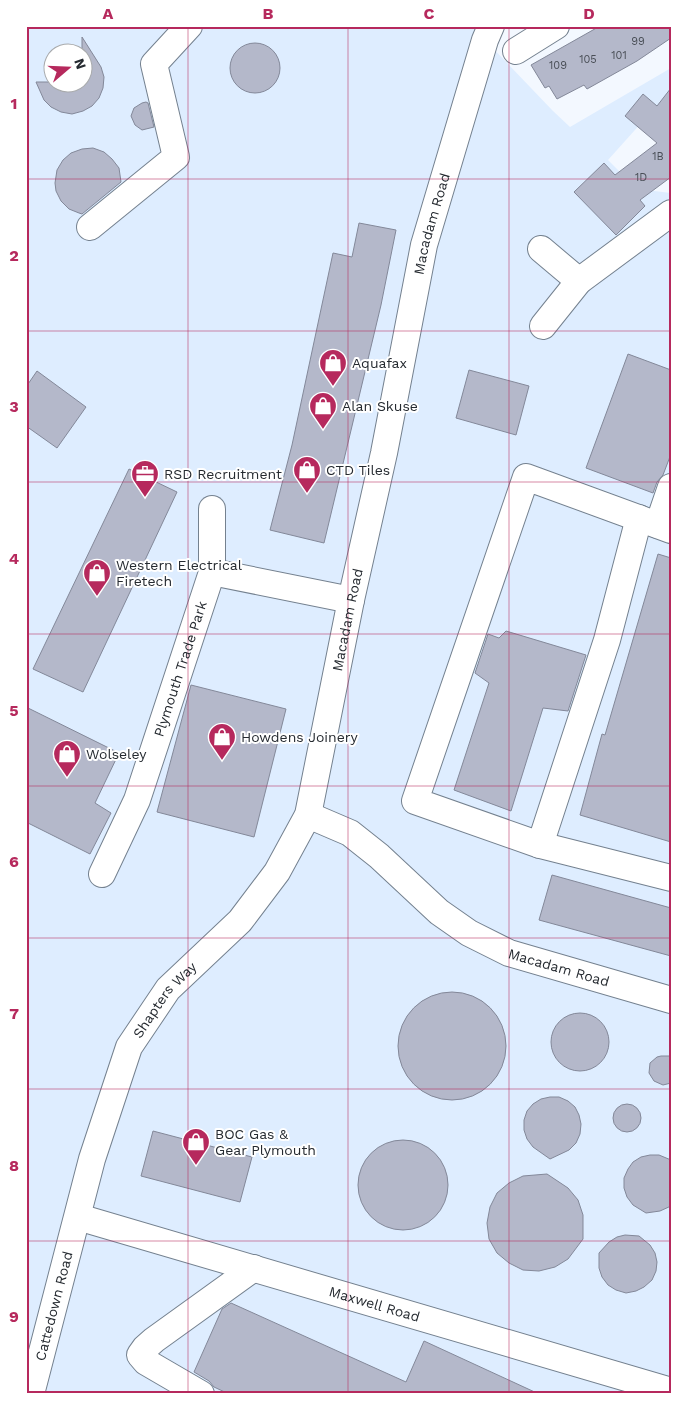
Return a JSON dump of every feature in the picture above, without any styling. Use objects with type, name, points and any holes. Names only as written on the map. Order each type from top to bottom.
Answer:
[{"type":"street","points":[[90,227],[176,157],[154,64],[189,26]]},
{"type":"street","name":"Macadam Road","points":[[491,26],[485,40],[424,245],[384,453],[351,600],[308,814],[350,833],[379,856],[439,912],[469,933],[509,953],[671,1000]]},
{"type":"street","points":[[516,51],[556,26]]},
{"type":"street","points":[[543,326],[579,282],[671,213]]},
{"type":"street","points":[[541,249],[579,282]]},
{"type":"street","points":[[656,525],[526,477],[415,801],[540,845],[671,878]]},
{"type":"street","points":[[540,845],[607,640],[671,487]]},
{"type":"street","name":"Plymouth Trade Park","points":[[102,874],[138,800],[212,572],[212,509]]},
{"type":"street","points":[[212,572],[351,600]]},
{"type":"street","name":"Shapters Way","points":[[78,1217],[92,1159],[128,1046],[168,989],[240,921],[277,872],[308,814]]},
{"type":"street","name":"Maxwell Road","points":[[78,1217],[671,1390]]},
{"type":"street","name":"Cattedown Road","points":[[32,1394],[78,1217]]},
{"type":"street","points":[[201,1394],[146,1362],[141,1358],[141,1352],[254,1268]]},
{"type":"shaded area","points":[[26,26],[477,26],[485,40],[570,127],[671,68],[671,133],[652,111],[608,160],[637,189],[671,193],[671,1394],[26,1394]]},
{"type":"building","points":[[600,26],[671,26],[671,38],[637,61],[587,89],[584,85],[557,99],[549,86],[545,88],[531,65]]},
{"type":"building","points":[[250,43],[260,43],[273,50],[280,63],[280,73],[273,86],[260,93],[250,93],[241,89],[234,82],[230,73],[230,63],[234,54],[241,47]]},
{"type":"building","points":[[92,53],[101,67],[104,77],[103,88],[99,98],[92,106],[72,114],[61,112],[51,107],[44,100],[36,82],[42,82],[42,92],[92,92]]},
{"type":"building","points":[[671,88],[671,177],[640,200],[645,206],[616,235],[574,192],[604,163],[615,175],[657,143],[625,116],[643,94],[657,106]]},
{"type":"building","points":[[146,102],[148,103],[154,127],[142,130],[135,125],[131,116],[134,108]]},
{"type":"building","points":[[93,148],[104,152],[112,159],[119,168],[121,182],[82,214],[69,209],[61,201],[56,191],[57,170],[63,160],[71,153]]},
{"type":"building","points":[[359,223],[396,230],[381,305],[324,543],[270,530],[292,445],[333,253],[352,257]]},
{"type":"building","points":[[628,354],[671,370],[671,454],[663,475],[657,482],[653,493],[586,468]]},
{"type":"building","points":[[469,370],[529,386],[516,435],[456,418]]},
{"type":"building","points":[[37,371],[86,407],[57,448],[26,426],[26,387]]},
{"type":"building","name":"Western Electrical Firetech","points":[[129,469],[177,492],[83,692],[33,669]]},
{"type":"building","points":[[658,554],[671,558],[671,842],[580,815],[602,734],[605,735]]},
{"type":"building","points":[[506,631],[586,655],[568,711],[543,708],[511,811],[454,790],[489,683],[475,673],[488,634],[499,638]]},
{"type":"building","name":"Howdens Joinery","points":[[191,685],[286,709],[254,837],[157,812]]},
{"type":"building","name":"Wolseley","points":[[26,707],[119,753],[95,803],[111,813],[90,854],[26,822]]},
{"type":"building","points":[[552,875],[671,908],[671,956],[539,920]]},
{"type":"building","points":[[452,992],[473,996],[490,1008],[502,1025],[506,1046],[502,1067],[490,1084],[473,1096],[452,1100],[431,1096],[414,1084],[402,1067],[398,1046],[402,1025],[414,1008],[431,996]]},
{"type":"building","points":[[580,1013],[591,1015],[604,1026],[609,1042],[607,1053],[596,1066],[580,1071],[569,1069],[556,1058],[551,1042],[553,1031],[564,1018]]},
{"type":"building","points":[[661,1056],[671,1056],[671,1083],[663,1085],[654,1081],[649,1073],[650,1063]]},
{"type":"building","points":[[559,1097],[575,1107],[581,1124],[580,1134],[576,1143],[569,1150],[550,1159],[533,1147],[527,1139],[524,1130],[524,1120],[527,1111],[533,1104],[541,1099]]},
{"type":"building","points":[[627,1104],[637,1108],[641,1118],[637,1128],[627,1132],[617,1128],[613,1118],[617,1108]]},
{"type":"building","name":"BOC Gas & Gear Plymouth","points":[[153,1131],[252,1157],[240,1202],[141,1176]]},
{"type":"building","points":[[403,1140],[420,1143],[435,1153],[445,1168],[448,1185],[445,1202],[435,1217],[420,1227],[403,1230],[386,1227],[371,1217],[361,1202],[358,1185],[361,1168],[371,1153],[386,1143]]},
{"type":"building","points":[[659,1155],[671,1160],[671,1206],[660,1211],[646,1213],[633,1205],[627,1197],[624,1188],[624,1178],[633,1162],[641,1157]]},
{"type":"building","points":[[547,1174],[568,1188],[578,1200],[583,1215],[583,1239],[568,1259],[555,1267],[539,1271],[523,1270],[509,1263],[497,1253],[489,1239],[487,1223],[490,1207],[497,1193],[509,1183],[523,1176]]},
{"type":"building","points":[[625,1235],[639,1236],[650,1245],[655,1253],[657,1262],[652,1280],[636,1291],[626,1293],[608,1285],[602,1277],[599,1268],[599,1253],[609,1242]]},
{"type":"building","points":[[231,1303],[406,1382],[424,1341],[539,1394],[229,1394],[214,1387],[209,1381],[194,1372],[222,1309]]},
{"type":"place","name":"Aquafax","points":[[333,387]]},
{"type":"place","name":"Alan Skuse","points":[[323,430]]},
{"type":"place","name":"CTD Tiles","points":[[307,494]]},
{"type":"place","name":"RSD Recruitment","points":[[145,498]]},
{"type":"place","name":"Western Electrical Firetech","points":[[97,597]]},
{"type":"place","name":"Howdens Joinery","points":[[222,761]]},
{"type":"place","name":"Wolseley","points":[[67,778]]},
{"type":"place","name":"BOC Gas & Gear Plymouth","points":[[196,1166]]}]
